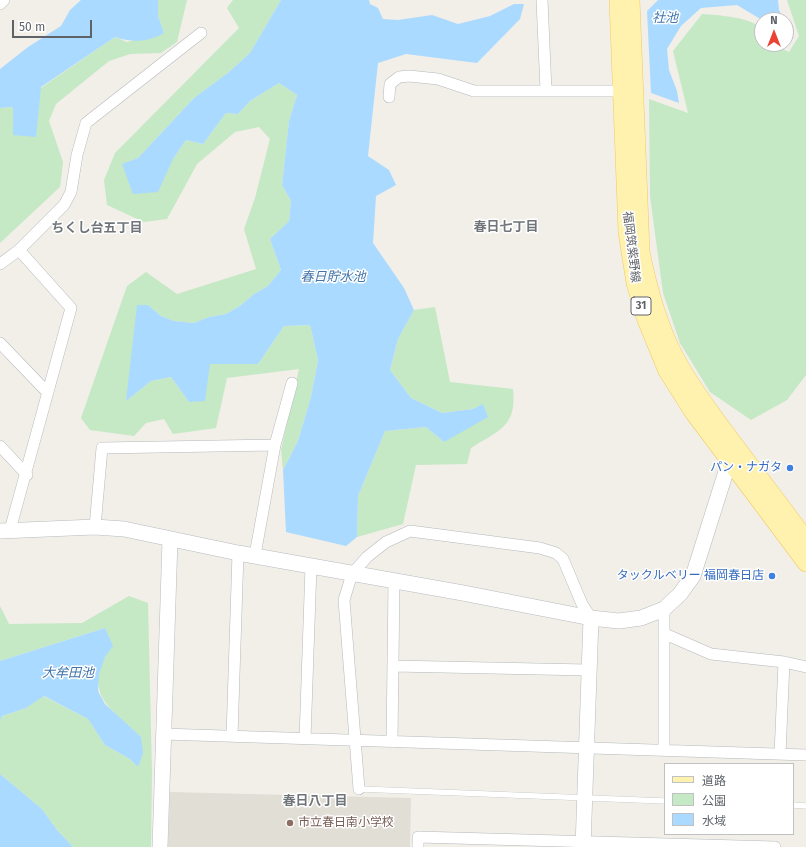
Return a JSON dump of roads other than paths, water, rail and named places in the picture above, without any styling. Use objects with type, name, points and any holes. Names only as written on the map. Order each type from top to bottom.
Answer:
[{"type":"main road","name":"福岡筑紫野線","points":[[618,0],[627,232],[635,283],[643,312],[667,371],[729,462],[806,563]]},
{"type":"main road","name":"福岡筑紫野線","points":[[631,0],[641,252],[651,296],[674,355],[694,389],[806,540]]},
{"type":"street","points":[[0,4],[4,0]]},
{"type":"street","points":[[542,0],[546,90]]},
{"type":"street","points":[[0,264],[19,250],[64,205],[71,192],[77,154],[86,123],[201,33]]},
{"type":"street","points":[[390,97],[390,84],[399,77],[409,76],[438,80],[474,91],[621,91]]},
{"type":"street","points":[[19,250],[71,308],[27,475],[5,530],[95,527],[124,529],[170,540],[238,553],[591,618],[619,621],[641,618],[664,609],[680,594],[693,576],[729,462]]},
{"type":"street","points":[[0,343],[48,393]]},
{"type":"street","points":[[255,556],[275,445],[292,383]]},
{"type":"street","points":[[95,527],[102,448],[275,445]]},
{"type":"street","points":[[0,446],[27,475]]},
{"type":"street","points":[[359,789],[344,600],[352,574],[367,557],[386,542],[410,531],[540,548],[556,553],[563,559],[582,604],[591,618],[583,844]]},
{"type":"street","points":[[160,847],[170,540]]},
{"type":"street","points":[[232,736],[238,553]]},
{"type":"street","points":[[305,739],[311,566]]},
{"type":"street","points":[[392,742],[394,581]]},
{"type":"street","points":[[664,609],[664,750]]},
{"type":"street","points":[[665,634],[711,654],[784,662],[806,667]]},
{"type":"street","points":[[780,754],[784,662]]},
{"type":"street","points":[[393,666],[588,670]]},
{"type":"street","points":[[163,734],[806,755]]},
{"type":"street","points":[[418,847],[418,837],[498,843],[775,847]]},
{"type":"lane","points":[[359,789],[664,801]]},
{"type":"lane","points":[[794,806],[806,806]]},
{"type":"water","points":[[81,0],[158,0],[158,16],[164,33],[140,41],[115,37],[41,87],[36,137],[13,135],[13,107],[0,108],[0,69],[28,47],[61,26],[70,10]]},
{"type":"water","name":"春日貯水池","points":[[281,0],[369,0],[370,4],[378,8],[383,19],[398,20],[432,15],[458,24],[490,16],[514,4],[524,4],[520,19],[477,63],[406,54],[378,63],[368,156],[389,170],[396,185],[376,196],[373,243],[404,288],[414,310],[398,339],[390,370],[411,398],[442,413],[473,409],[483,404],[488,417],[444,442],[426,427],[385,431],[358,496],[357,537],[346,546],[286,532],[283,470],[298,441],[311,397],[318,360],[310,325],[284,326],[258,364],[210,364],[205,401],[189,402],[171,377],[151,381],[126,401],[137,305],[148,305],[161,316],[174,321],[194,323],[209,317],[226,314],[240,306],[254,294],[268,286],[281,270],[270,239],[289,221],[291,201],[282,185],[289,121],[297,95],[279,83],[250,101],[238,114],[226,113],[203,144],[186,140],[173,159],[158,192],[133,194],[122,164],[138,158],[194,98],[229,72],[250,53]]},
{"type":"water","name":"社池","points":[[658,0],[778,0],[780,12],[754,12],[754,15],[737,5],[701,8],[681,26],[667,49],[669,70],[677,91],[679,103],[651,93],[647,11]]},
{"type":"water","name":"大牟田池","points":[[105,628],[113,646],[105,657],[99,674],[98,691],[105,704],[141,737],[143,753],[138,767],[130,759],[105,745],[88,719],[44,696],[26,708],[2,716],[0,721],[0,661]]},
{"type":"water","points":[[0,774],[42,809],[57,830],[73,847],[0,847]]},
{"type":"place","name":"パン・ナガタ","points":[[790,468]]},
{"type":"place","name":"タックルベリー 福岡春日店","points":[[772,576]]},
{"type":"place","name":"市立春日南小学校","points":[[290,823]]},
{"type":"district","name":"春日七丁目","points":[[506,227]]},
{"type":"district","name":"ちくし台五丁目","points":[[97,228]]},
{"type":"district","name":"春日八丁目","points":[[315,801]]}]
